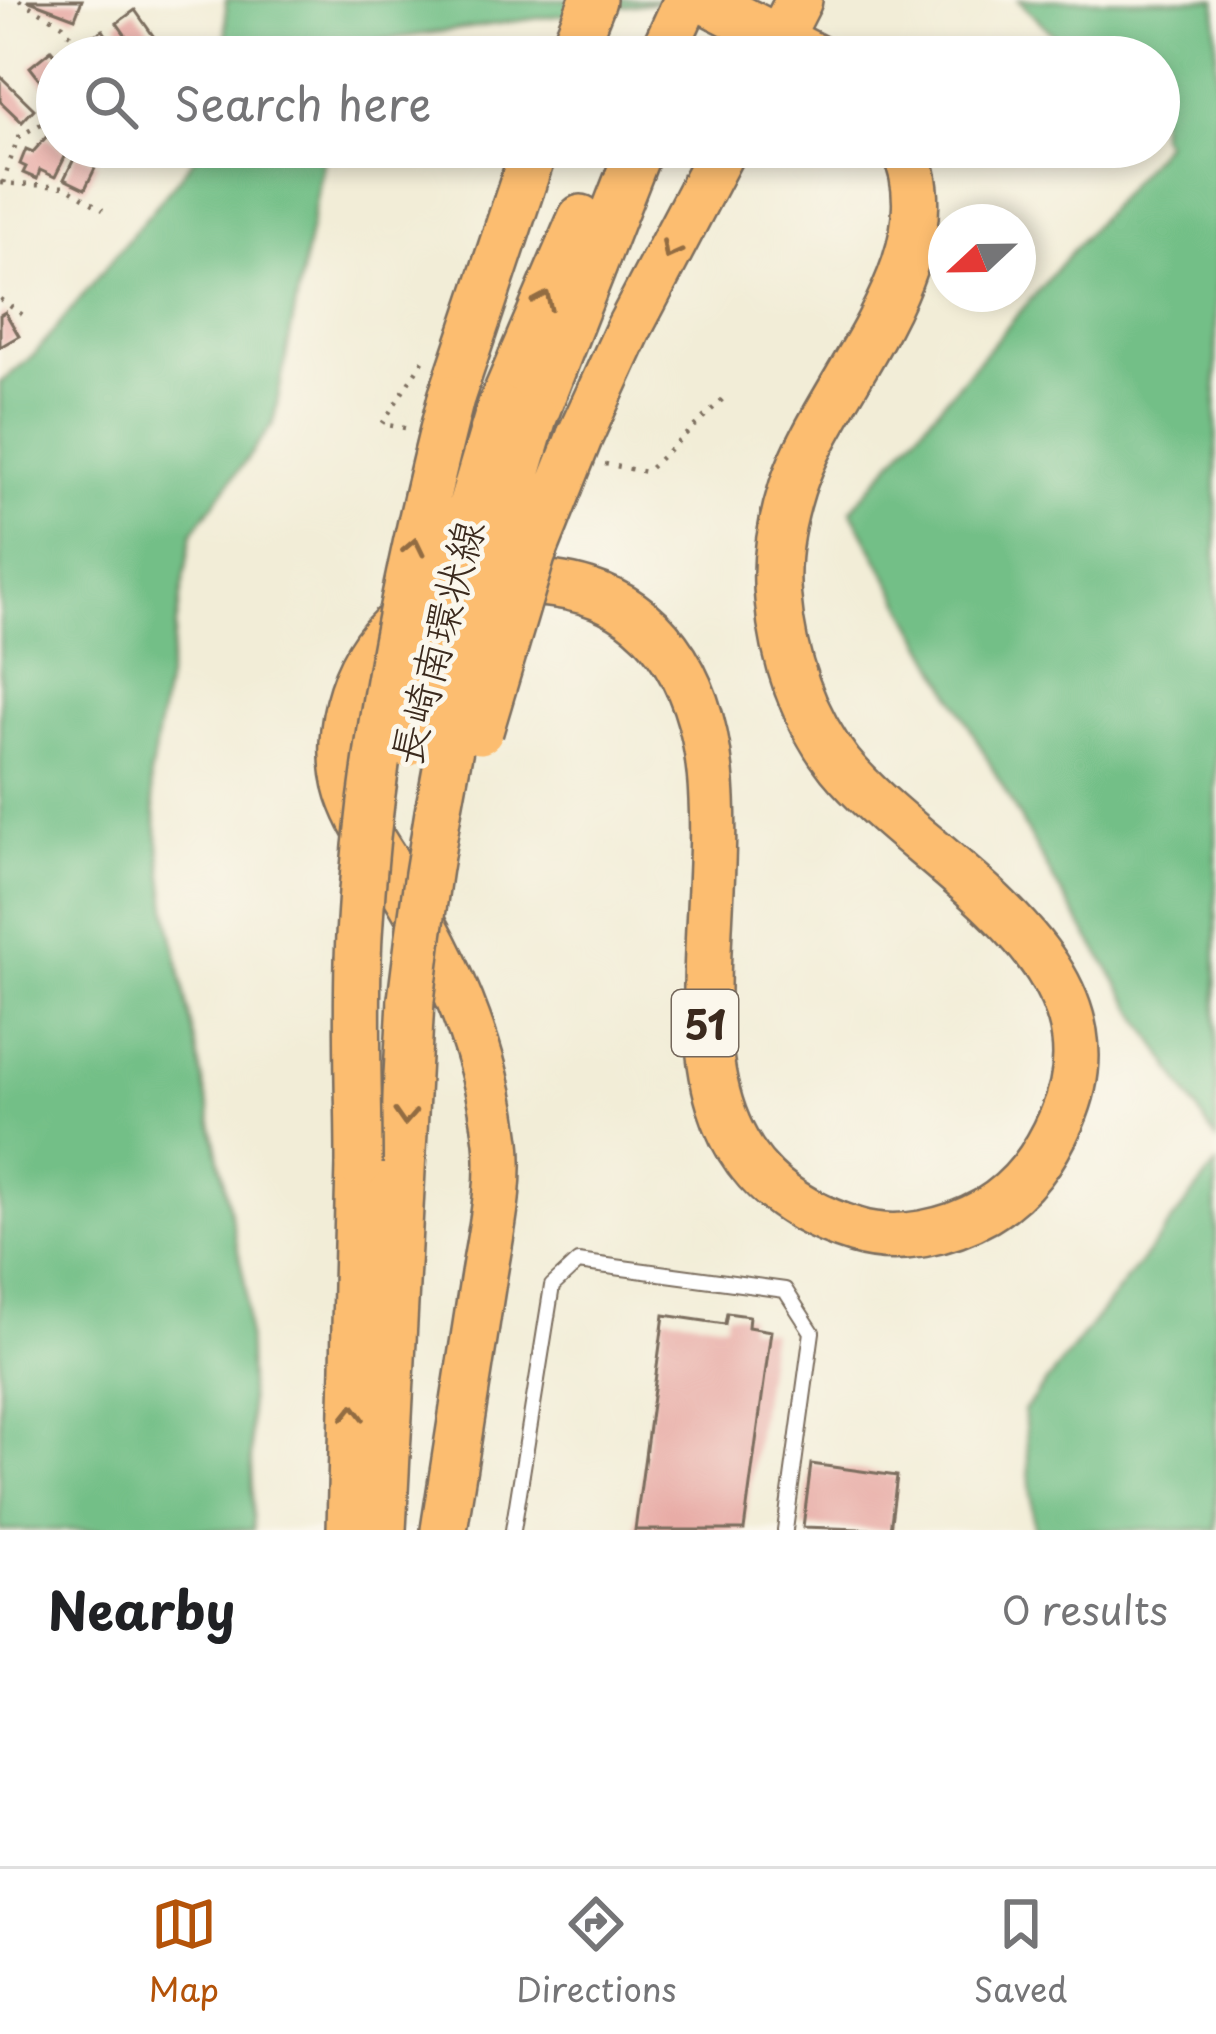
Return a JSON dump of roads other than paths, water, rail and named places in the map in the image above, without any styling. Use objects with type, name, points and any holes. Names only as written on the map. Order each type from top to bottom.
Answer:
[{"type":"main road","points":[[578,36],[592,0]]},
{"type":"main road","points":[[686,22],[778,36]]},
{"type":"main road","points":[[350,1530],[359,938],[375,765],[409,571],[452,398],[528,168]]},
{"type":"main road","name":"長崎南環状線","points":[[359,1164],[392,809],[423,668],[517,413],[529,333],[606,168]]},
{"type":"main road","points":[[383,1530],[411,1000],[431,830],[517,413],[630,168]]},
{"type":"main road","points":[[411,1000],[435,943],[491,688],[532,556],[579,438],[714,168]]},
{"type":"main road","name":"51","points":[[444,1530],[493,1211],[498,1148],[490,1091],[470,1027],[404,890],[349,793],[342,751],[348,706],[366,666],[399,620],[474,583],[534,580],[584,588],[618,603],[656,633],[687,675],[706,720],[716,798],[704,1004],[710,1071],[726,1122],[757,1171],[806,1210],[861,1233],[912,1235],[962,1225],[1004,1200],[1045,1157],[1071,1099],[1074,1035],[1054,974],[1009,916],[889,815],[838,762],[800,698],[784,645],[778,560],[792,486],[886,309],[906,260],[914,208],[907,168]]},
{"type":"lane","points":[[513,1530],[552,1286],[578,1262],[785,1290],[812,1332],[785,1530]]}]
